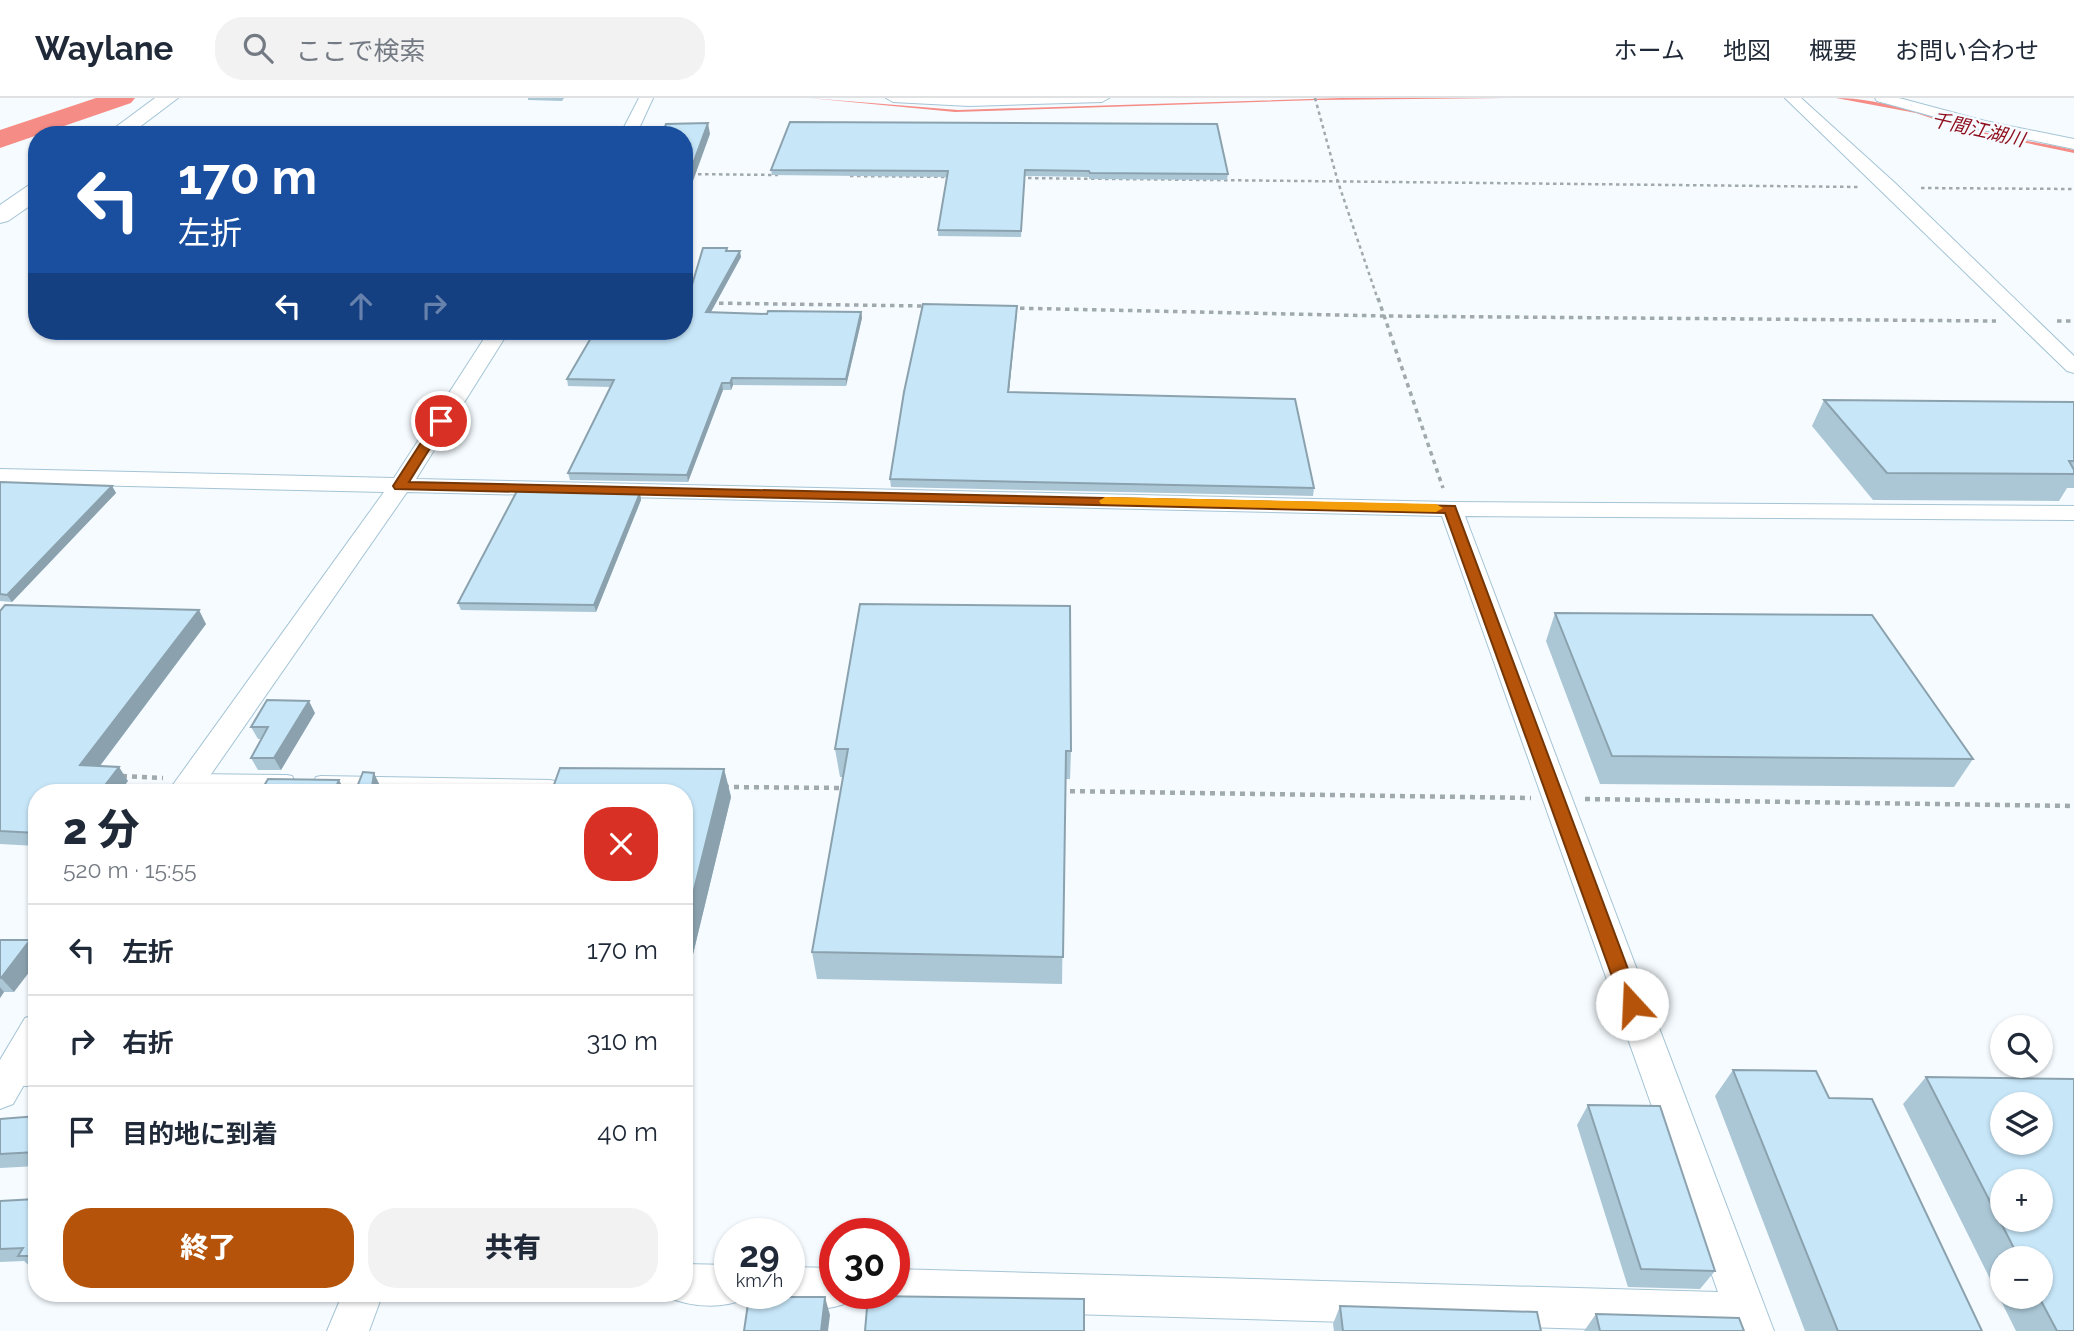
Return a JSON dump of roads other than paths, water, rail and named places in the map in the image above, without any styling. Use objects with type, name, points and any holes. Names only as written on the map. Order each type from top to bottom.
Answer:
[{"type":"street","points":[[128,126],[168,98]]},
{"type":"street","points":[[632,126],[646,98]]},
{"type":"street","points":[[893,98],[969,102],[1102,98]]},
{"type":"street","points":[[1792,98],[1889,187],[2074,367]]},
{"type":"street","points":[[1882,98],[1983,125],[2074,144]]},
{"type":"street","points":[[0,216],[28,196]]},
{"type":"street","points":[[188,784],[400,486],[493,340]]},
{"type":"street","points":[[0,476],[1451,509],[2074,513]]},
{"type":"street","points":[[910,1290],[1750,1322],[1555,798],[1451,509]]},
{"type":"street","points":[[15,1083],[28,1051]]},
{"type":"street","points":[[693,1284],[714,1285]]},
{"type":"street","points":[[348,1331],[359,1302]]},
{"type":"waterway","points":[[35,126],[122,98]]},
{"type":"waterway","points":[[0,140],[28,128]]},
{"type":"water label","name":"千間江湖川","points":[[1978,129]]}]
